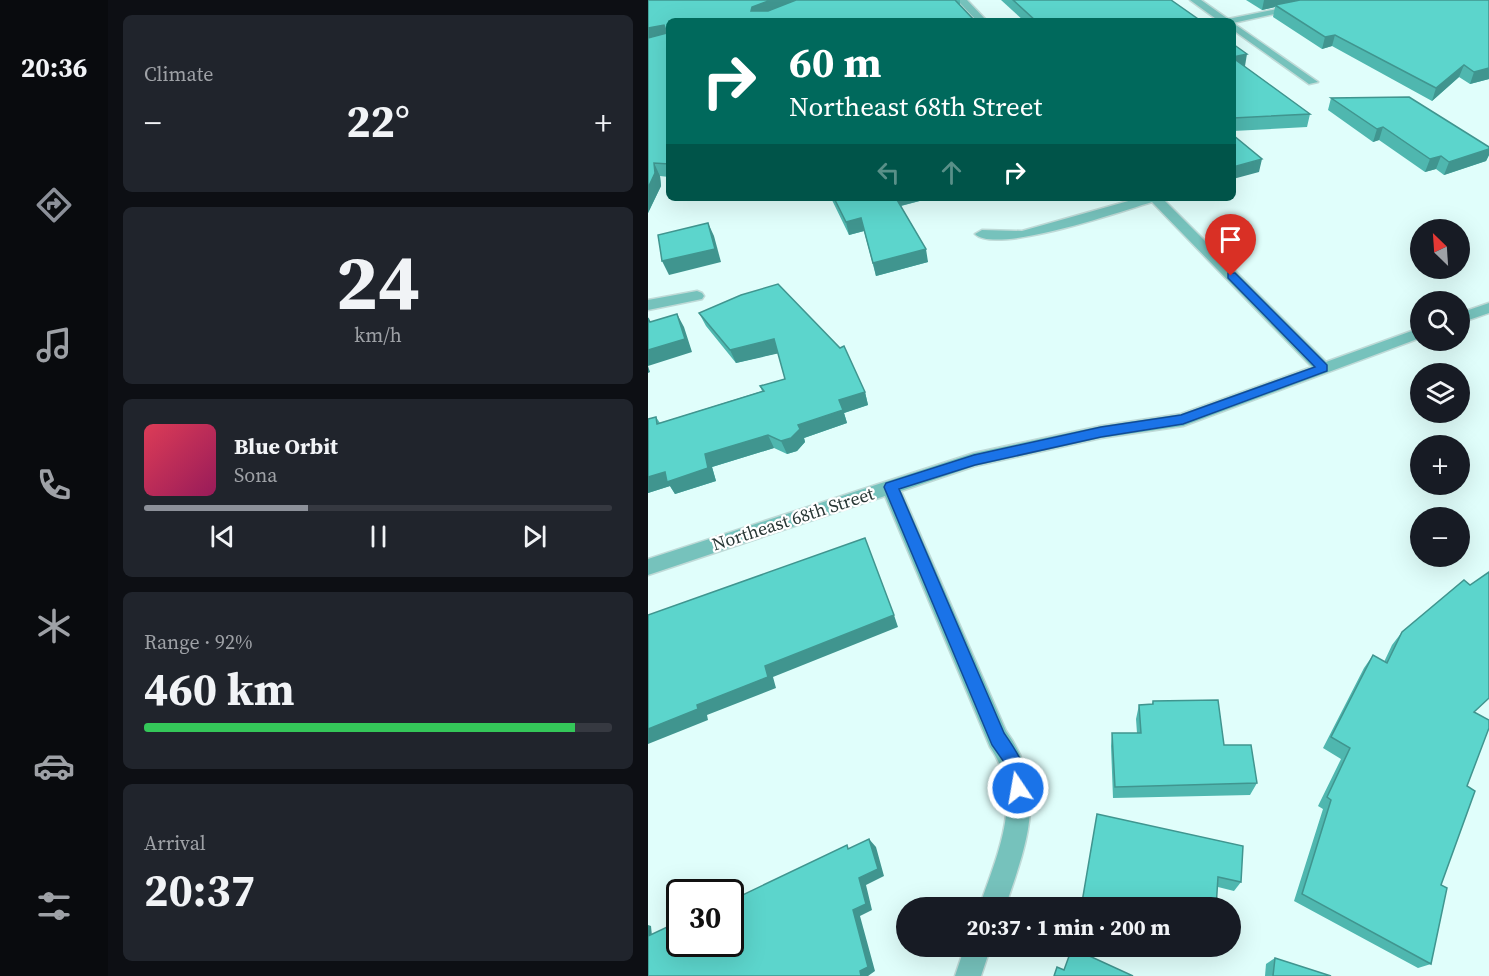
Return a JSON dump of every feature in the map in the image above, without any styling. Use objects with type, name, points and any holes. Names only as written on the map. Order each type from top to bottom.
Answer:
[{"type":"street","points":[[962,0],[979,18]]},
{"type":"street","points":[[1196,0],[1221,18]]},
{"type":"street","points":[[1236,20],[1334,0]]},
{"type":"street","points":[[1236,28],[1314,82]]},
{"type":"street","points":[[982,234],[1023,235],[1143,201]]},
{"type":"street","points":[[1157,201],[1323,368]]},
{"type":"street","points":[[648,304],[697,296]]},
{"type":"street","points":[[1470,315],[1489,308]]},
{"type":"street","name":"Northeast 68th Street","points":[[648,567],[974,460],[1101,432],[1183,420],[1410,337]]},
{"type":"street","points":[[891,487],[998,739],[1012,759],[1018,788],[1015,837],[996,897]]},
{"type":"street","points":[[968,976],[974,957]]},
{"type":"building","points":[[648,0],[771,0],[752,7],[751,11],[768,11],[796,0],[955,0],[972,18],[666,18],[666,30],[664,25],[648,28]]},
{"type":"building","points":[[1013,0],[1171,0],[1197,18],[1033,18]]},
{"type":"building","points":[[1300,0],[1489,0],[1489,68],[1474,72],[1464,65],[1436,88],[1335,35],[1325,37],[1275,5]]},
{"type":"building","points":[[666,33],[666,164],[654,163],[655,173],[648,188],[648,38]]},
{"type":"building","points":[[1236,46],[1247,54],[1236,56]]},
{"type":"building","points":[[1236,60],[1310,114],[1236,118]]},
{"type":"building","points":[[1409,97],[1489,149],[1449,162],[1441,156],[1430,159],[1383,127],[1377,129],[1331,98]]},
{"type":"building","points":[[1236,137],[1262,159],[1236,166]]},
{"type":"building","points":[[836,201],[898,201],[926,249],[873,263],[861,218],[846,222]]},
{"type":"building","points":[[708,223],[715,249],[662,261],[658,235]]},
{"type":"building","points":[[778,284],[840,348],[844,346],[865,392],[839,400],[843,410],[798,425],[800,429],[791,438],[781,441],[768,435],[705,454],[708,468],[667,482],[665,472],[648,477],[648,419],[656,417],[657,424],[764,391],[760,386],[785,379],[774,339],[730,350],[699,313],[741,295]]},
{"type":"building","points":[[677,314],[685,339],[648,350],[648,318],[650,322]]},
{"type":"building","points":[[865,538],[894,615],[765,666],[768,677],[697,705],[698,709],[648,729],[648,615]]},
{"type":"building","points":[[1489,572],[1489,698],[1474,712],[1489,720],[1489,728],[1467,786],[1475,791],[1441,885],[1447,888],[1431,964],[1302,894],[1331,800],[1327,797],[1350,748],[1331,737],[1373,655],[1387,663],[1402,632],[1464,580],[1470,585]]},
{"type":"building","points":[[1218,700],[1224,745],[1251,745],[1257,783],[1115,787],[1112,733],[1141,733],[1139,705],[1153,704],[1153,701]]},
{"type":"building","points":[[1097,814],[1243,846],[1241,882],[1218,877],[1217,897],[1083,897]]},
{"type":"building","points":[[869,839],[878,869],[859,878],[866,904],[853,910],[868,967],[860,971],[861,976],[648,976],[648,936],[666,928],[666,957],[744,957],[744,894],[847,845],[848,849]]},
{"type":"building","points":[[1069,957],[1092,957],[1133,976],[1054,976],[1057,967],[1064,970]]},
{"type":"building","points":[[1275,958],[1331,976],[1273,976]]},
{"type":"route","points":[[1018,788],[1012,759],[998,739],[891,487],[974,460],[1101,432],[1183,420],[1323,368],[1231,276]]}]
